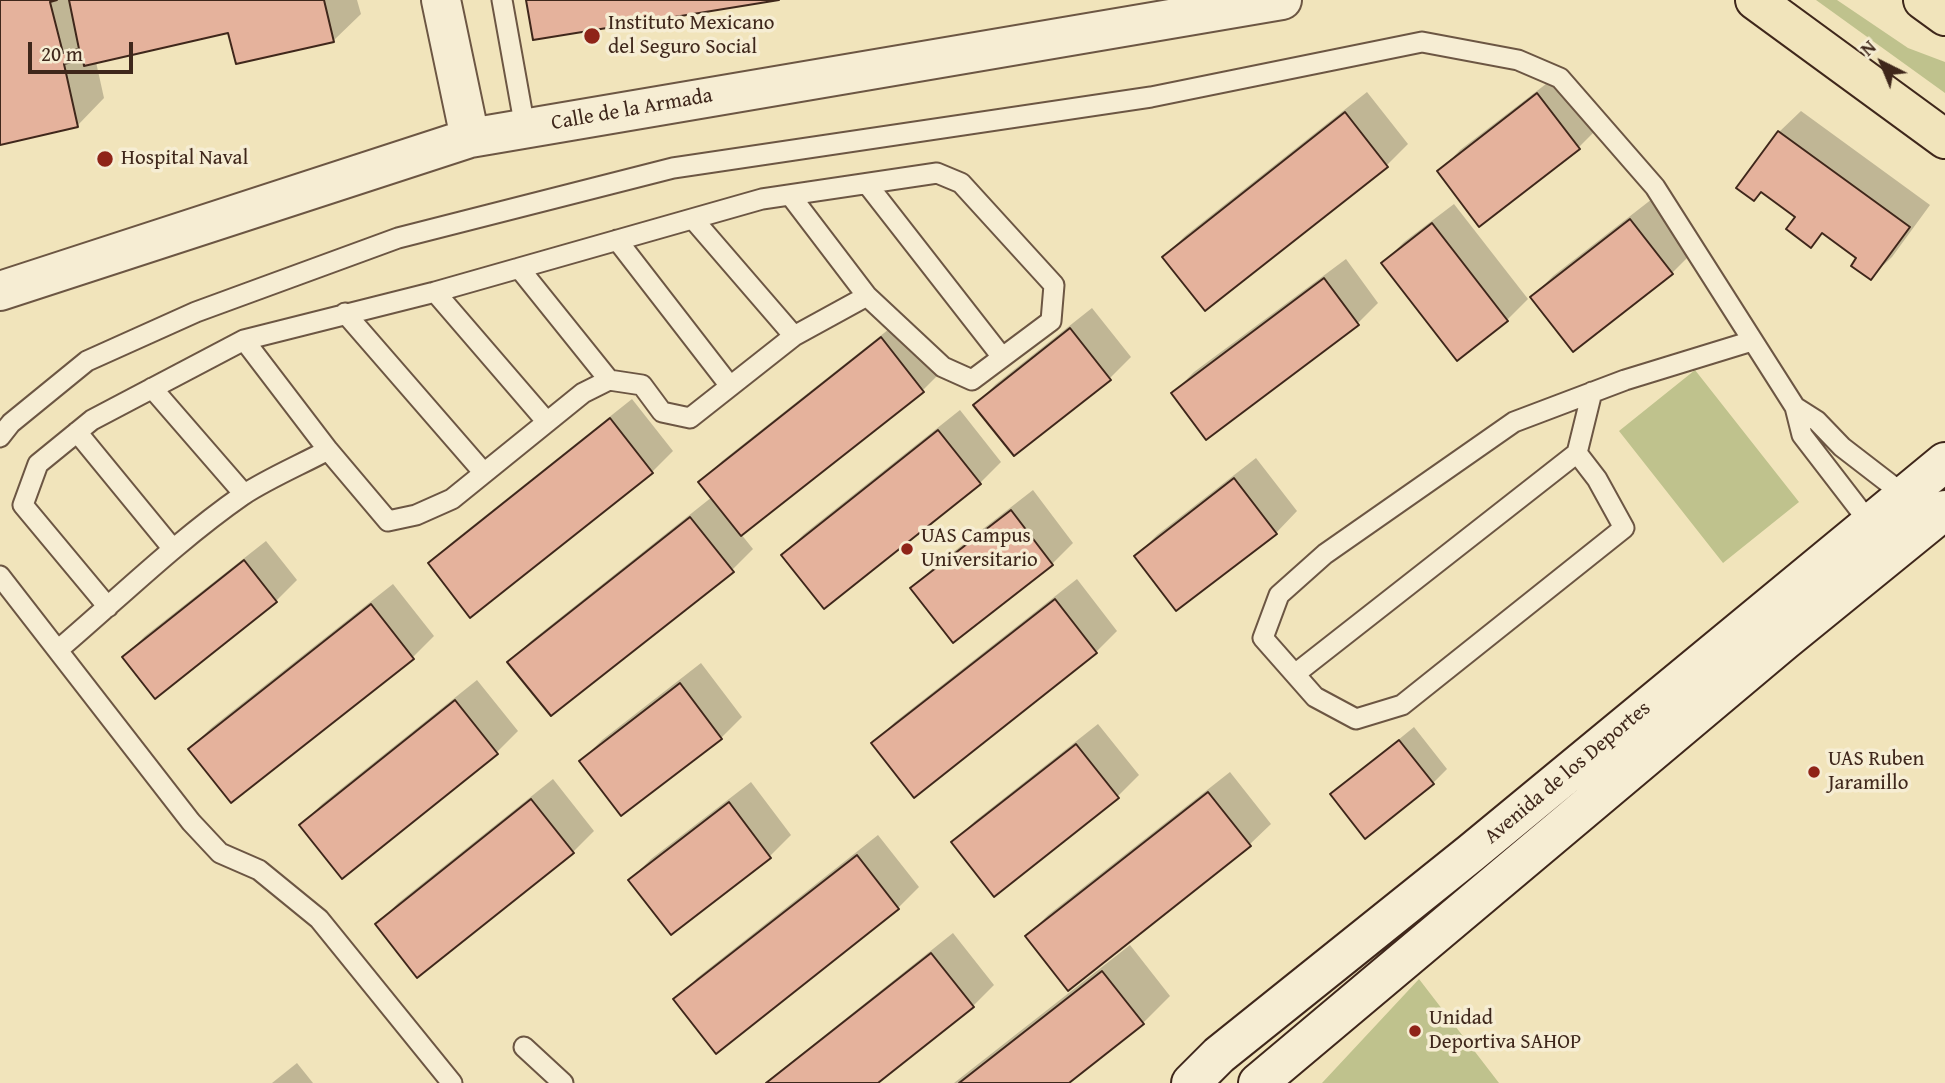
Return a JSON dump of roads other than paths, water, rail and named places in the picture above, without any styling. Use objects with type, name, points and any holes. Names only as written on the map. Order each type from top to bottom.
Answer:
[{"type":"main road","points":[[441,0],[470,138]]},
{"type":"main road","name":"Calle de la Armada","points":[[0,291],[470,138],[1282,0]]},
{"type":"main road","points":[[1755,0],[1945,139]]},
{"type":"main road","points":[[1923,0],[1945,16]]},
{"type":"main road","name":"Avenida de los Deportes","points":[[1191,1083],[1219,1055],[1471,853],[1945,462]]},
{"type":"main road","name":"Avenida de los Deportes","points":[[1258,1083],[1773,650],[1945,510]]},
{"type":"lane","points":[[502,0],[525,128]]},
{"type":"lane","points":[[0,437],[11,423],[87,361],[196,312],[398,238],[673,168],[1151,97],[1422,42],[1518,60],[1560,78],[1656,187],[1795,407],[1802,435],[1869,522]]},
{"type":"lane","points":[[108,607],[23,505],[38,464],[92,420],[244,340],[435,292],[762,199],[937,173],[961,183],[1054,285],[1051,321],[972,380],[943,367],[867,296],[790,195]]},
{"type":"lane","points":[[867,184],[1002,358]]},
{"type":"lane","points":[[693,219],[794,336]]},
{"type":"lane","points":[[617,240],[730,386]]},
{"type":"lane","points":[[519,268],[610,380]]},
{"type":"lane","points":[[435,292],[547,422]]},
{"type":"lane","points":[[244,340],[328,450],[388,521],[416,515],[452,499],[583,393],[610,380],[642,385],[662,412],[690,418],[794,336],[867,296]]},
{"type":"lane","points":[[345,313],[484,473]]},
{"type":"lane","points":[[1577,453],[1597,479],[1624,528],[1402,705],[1356,719],[1315,697],[1263,638],[1279,595],[1325,554],[1514,422],[1592,392],[1752,341]]},
{"type":"lane","points":[[152,388],[244,494]]},
{"type":"lane","points":[[1295,674],[1577,453],[1592,392]]},
{"type":"lane","points":[[1795,407],[1818,421],[1842,447],[1903,494]]},
{"type":"lane","points":[[77,432],[173,549]]},
{"type":"lane","points":[[58,650],[173,549],[244,494],[328,450]]},
{"type":"lane","points":[[0,576],[191,822],[220,853],[259,870],[319,919],[452,1083]]},
{"type":"lane","points":[[524,1047],[563,1083]]},
{"type":"place","name":"Instituto Mexicano del Seguro Social","points":[[592,36]]},
{"type":"place","name":"Hospital Naval","points":[[105,159]]},
{"type":"place","name":"UAS Campus Universitario","points":[[907,549]]},
{"type":"place","name":"UAS Ruben Jaramillo","points":[[1814,772]]},
{"type":"place","name":"Unidad Deportiva SAHOP","points":[[1415,1031]]}]
